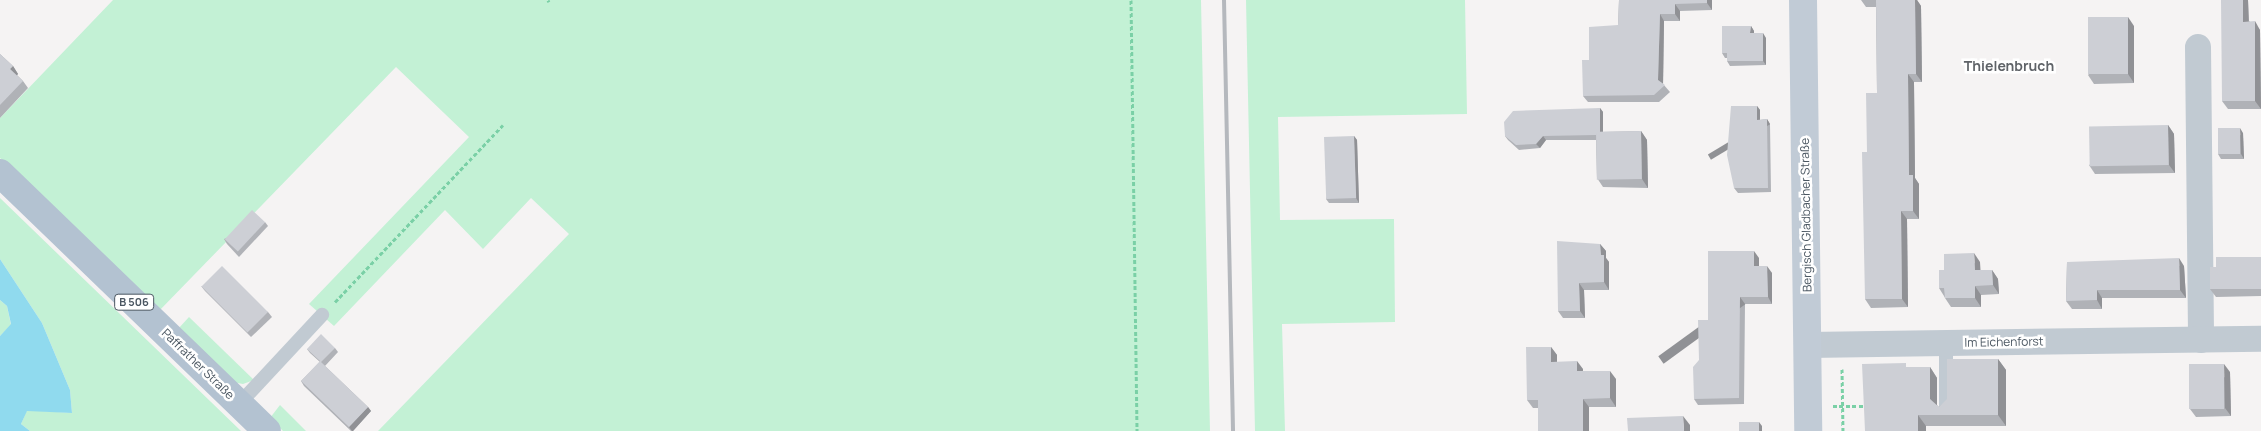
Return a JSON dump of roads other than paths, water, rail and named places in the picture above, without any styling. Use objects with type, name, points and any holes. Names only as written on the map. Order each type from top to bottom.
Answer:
[{"type":"main road","name":"Bergisch Gladbacher Straße","points":[[1803,0],[1808,431]]},
{"type":"main road","name":"Paffrather Straße","points":[[0,173],[267,431]]},
{"type":"street","points":[[2198,47],[2201,340]]},
{"type":"street","name":"Im Eichenforst","points":[[1808,345],[2261,339]]},
{"type":"lane","points":[[239,404],[322,315]]},
{"type":"lane","points":[[1946,343],[1946,409]]},
{"type":"water","points":[[0,259],[42,323],[70,390],[72,413],[27,411],[21,424],[30,431],[0,431],[0,336],[11,324],[7,306],[0,300]]},
{"type":"railway","points":[[1224,0],[1233,431]]},
{"type":"district","name":"Thielenbruch","points":[[2009,66]]}]
